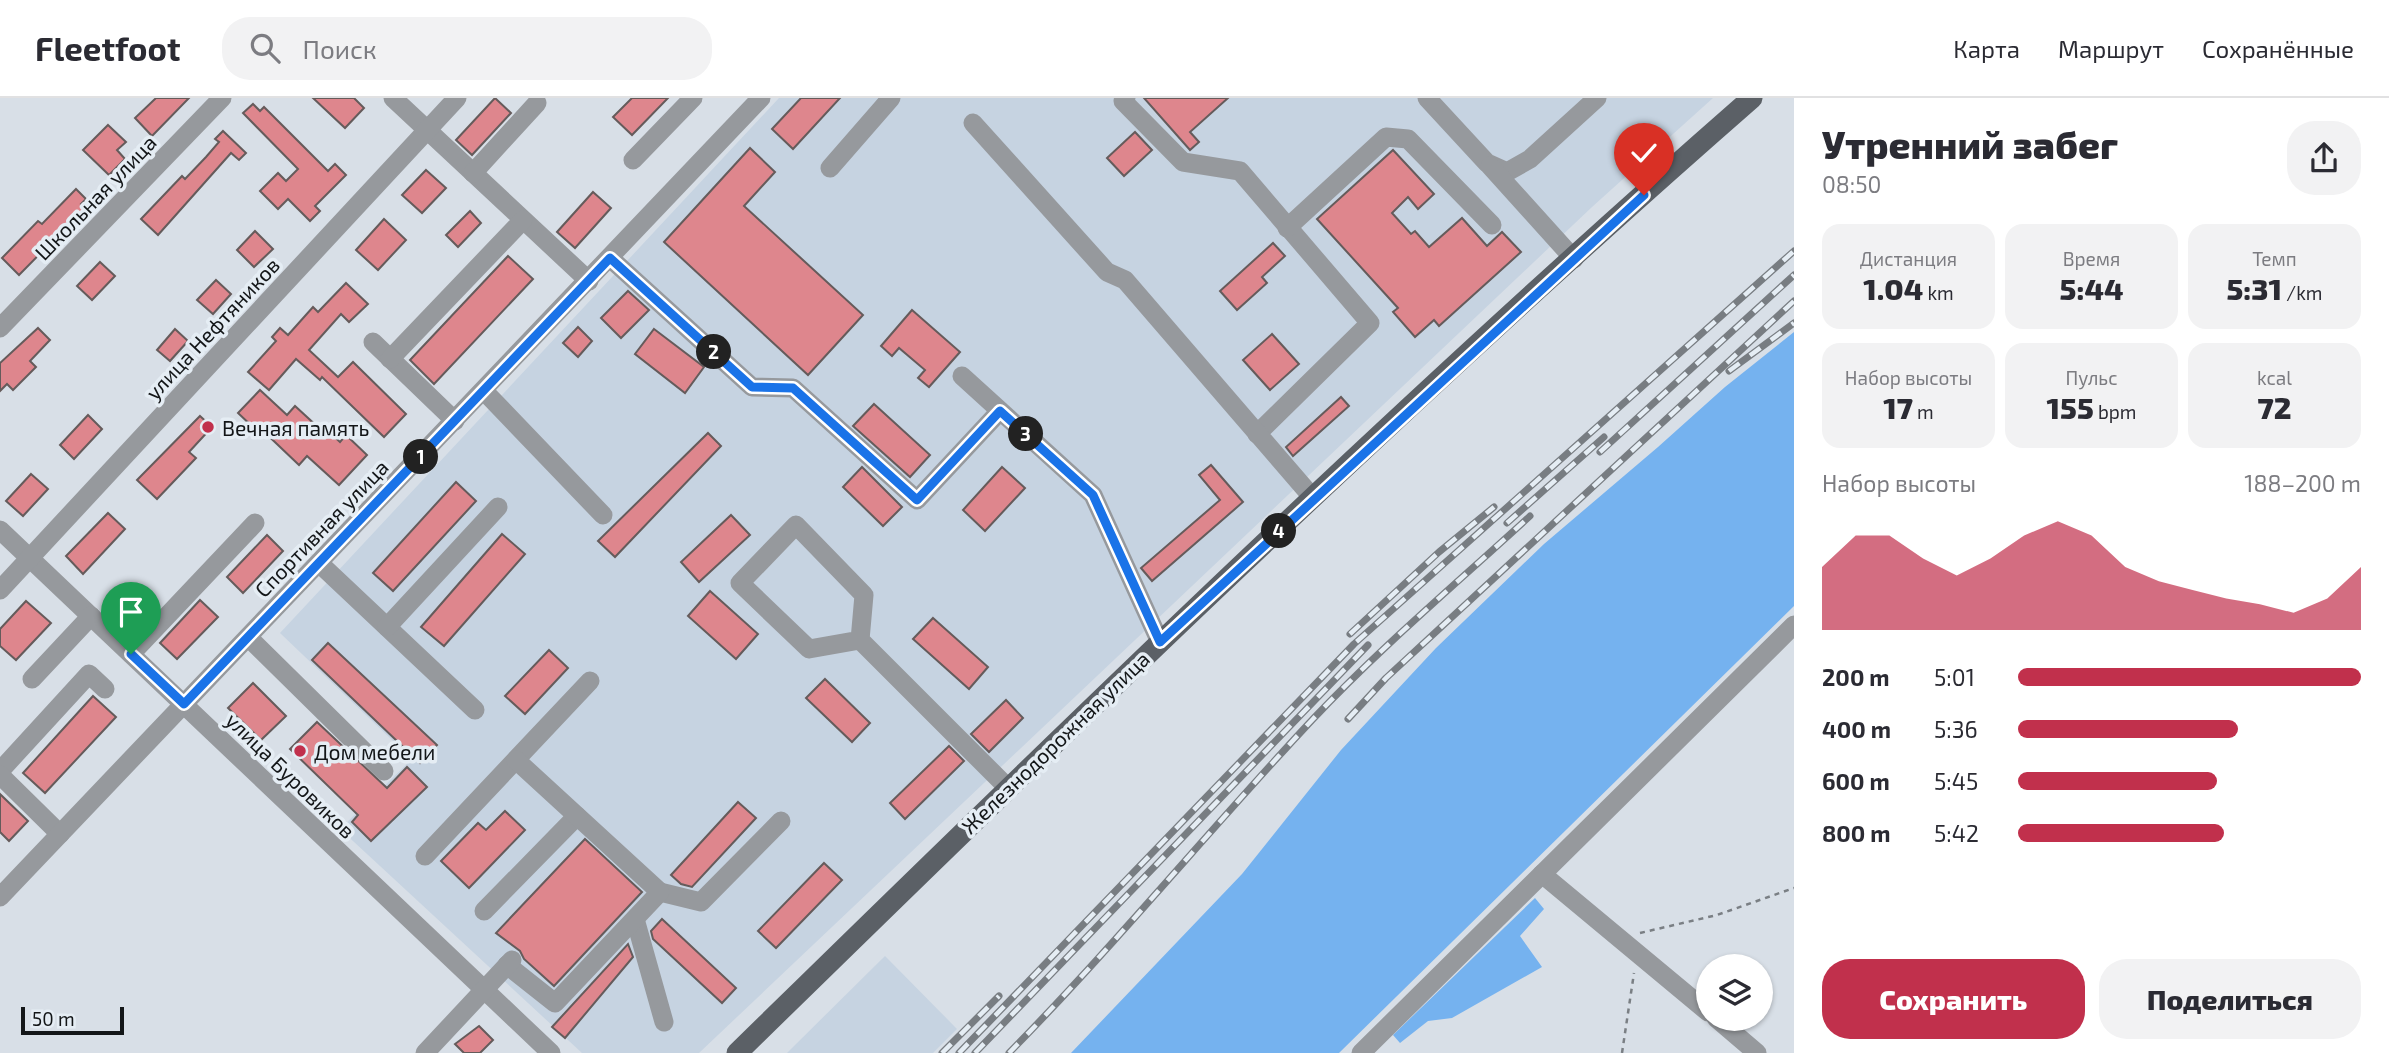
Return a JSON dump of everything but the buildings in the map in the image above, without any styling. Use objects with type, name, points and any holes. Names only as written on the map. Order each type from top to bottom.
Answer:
[{"type":"main road","name":"Железнодорожная улица","points":[[737,1053],[1008,788],[1313,498],[1752,98]]},
{"type":"street","name":"Школьная улица","points":[[0,327],[222,98]]},
{"type":"street","points":[[393,98],[589,281]]},
{"type":"street","name":"улица Нефтяников","points":[[0,590],[457,98]]},
{"type":"street","points":[[633,160],[693,98]]},
{"type":"street","name":"Спортивная улица","points":[[0,897],[761,98]]},
{"type":"street","points":[[830,168],[891,98]]},
{"type":"street","points":[[1126,98],[1123,101],[1183,162],[1240,171],[1370,323],[1257,434]]},
{"type":"street","points":[[1427,98],[1574,259]]},
{"type":"street","points":[[1487,163],[1507,172],[1530,159],[1597,98]]},
{"type":"street","points":[[473,173],[537,100]]},
{"type":"street","points":[[974,123],[1107,272],[1125,280],[1313,498]]},
{"type":"street","points":[[1287,228],[1386,137],[1408,139],[1492,225]]},
{"type":"street","points":[[390,359],[523,220]]},
{"type":"street","points":[[610,258],[752,387],[793,388],[917,500],[1000,411]]},
{"type":"street","points":[[373,342],[454,421]]},
{"type":"street","points":[[962,376],[1093,495],[1160,642]]},
{"type":"street","points":[[484,391],[603,515]]},
{"type":"street","points":[[387,627],[498,507]]},
{"type":"street","points":[[131,654],[255,523]]},
{"type":"street","points":[[860,640],[809,649],[740,583],[796,526],[864,594],[860,640],[1008,788]]},
{"type":"street","name":"улица Буровиков","points":[[0,530],[551,1053]]},
{"type":"street","points":[[319,563],[475,710]]},
{"type":"street","points":[[32,679],[91,616]]},
{"type":"street","points":[[1361,1053],[1794,625]]},
{"type":"street","points":[[248,637],[384,771]]},
{"type":"street","points":[[60,834],[0,773],[89,674],[105,689]]},
{"type":"street","points":[[425,856],[590,681]]},
{"type":"street","points":[[516,760],[660,892],[701,902],[781,821]]},
{"type":"street","points":[[484,911],[577,816]]},
{"type":"street","points":[[1542,874],[1696,1002]]},
{"type":"street","points":[[425,1053],[509,963],[555,1003],[660,892]]},
{"type":"street","points":[[635,919],[664,1022]]},
{"type":"street","points":[[1731,1031],[1757,1053]]},
{"type":"path","points":[[1619,938],[1717,915],[1794,888]]},
{"type":"path","points":[[1622,1053],[1628,999],[1639,955]]},
{"type":"shaded area","points":[[779,98],[1713,98],[1592,207],[699,1053],[582,1053],[340,829],[412,759],[280,633]]},
{"type":"shaded area","points":[[1794,332],[1794,606],[1339,1053],[1071,1053],[1242,874],[1341,750],[1436,648],[1544,544],[1725,387]]},
{"type":"shaded area","points":[[1535,898],[1544,909],[1520,936],[1542,967],[1452,1018],[1428,1021],[1400,1043],[1393,1035]]},
{"type":"shaded area","points":[[885,956],[957,1029],[933,1053],[787,1053]]},
{"type":"railway","points":[[959,1053],[1354,644],[1794,251]]},
{"type":"railway","points":[[1600,452],[1794,275]]},
{"type":"railway","points":[[1348,719],[1386,678],[1794,301]]},
{"type":"railway","points":[[1729,371],[1794,323]]},
{"type":"railway","points":[[1507,523],[1604,437]]},
{"type":"railway","points":[[1350,634],[1439,552],[1494,507]]},
{"type":"railway","points":[[1009,1053],[1087,971],[1339,692],[1530,516]]},
{"type":"railway","points":[[975,1053],[1368,645]]},
{"type":"railway","points":[[942,1053],[999,996]]},
{"type":"place","name":"Вечная память","points":[[208,427]]},
{"type":"place","name":"Дом мебели","points":[[300,751]]},
{"type":"route","points":[[131,654],[184,704],[610,258],[752,387],[793,388],[917,500],[1000,411],[1093,495],[1160,642],[1644,195]]}]
